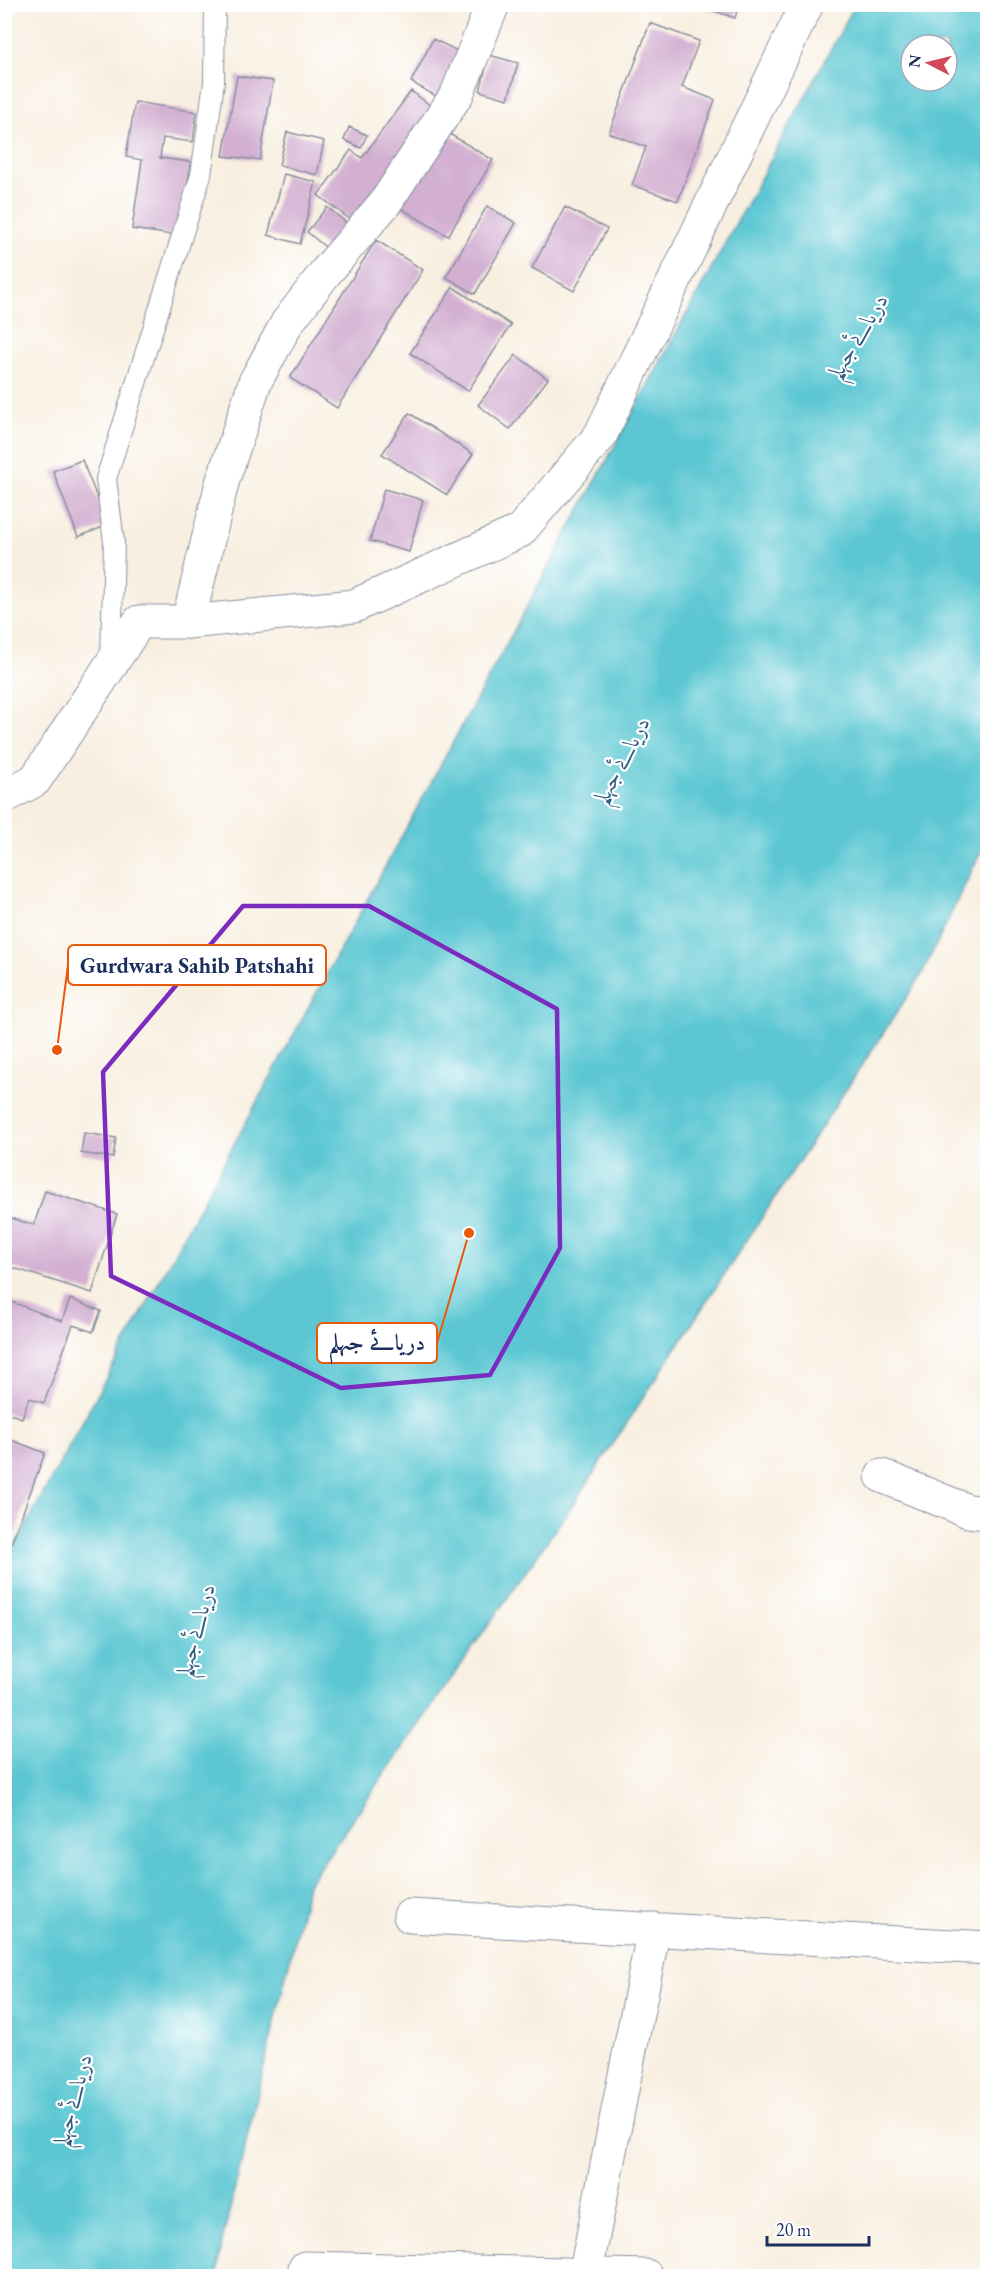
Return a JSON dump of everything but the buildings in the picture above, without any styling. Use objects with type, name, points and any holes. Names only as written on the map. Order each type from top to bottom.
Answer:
[{"type":"street","points":[[188,622],[222,483],[255,382],[287,323],[325,273],[385,203],[457,94],[493,4]]},
{"type":"street","points":[[4,797],[35,780],[111,661],[139,622],[188,622],[354,606],[520,531],[600,436],[807,4]]},
{"type":"street","points":[[882,1476],[968,1511],[987,1514]]},
{"type":"street","points":[[410,1916],[987,1948]]},
{"type":"street","points":[[585,2275],[654,1929]]},
{"type":"street","points":[[305,2268],[646,2277]]},
{"type":"lane","points":[[111,661],[114,542],[106,479],[201,175],[214,82],[214,4]]},
{"type":"highlighted area","points":[[243,906],[369,906],[557,1009],[560,1248],[490,1375],[341,1388],[111,1276],[103,1072]]},
{"type":"water","name":"دریائے جہلم","points":[[855,5],[987,5],[987,839],[922,974],[582,1491],[308,1884],[222,2242],[217,2276],[5,2276],[5,1564]]},
{"type":"place","name":"Gurdwara Sahib Patshahi","points":[[57,1050]]},
{"type":"place","name":"دریائے جہلم","points":[[469,1233]]}]
